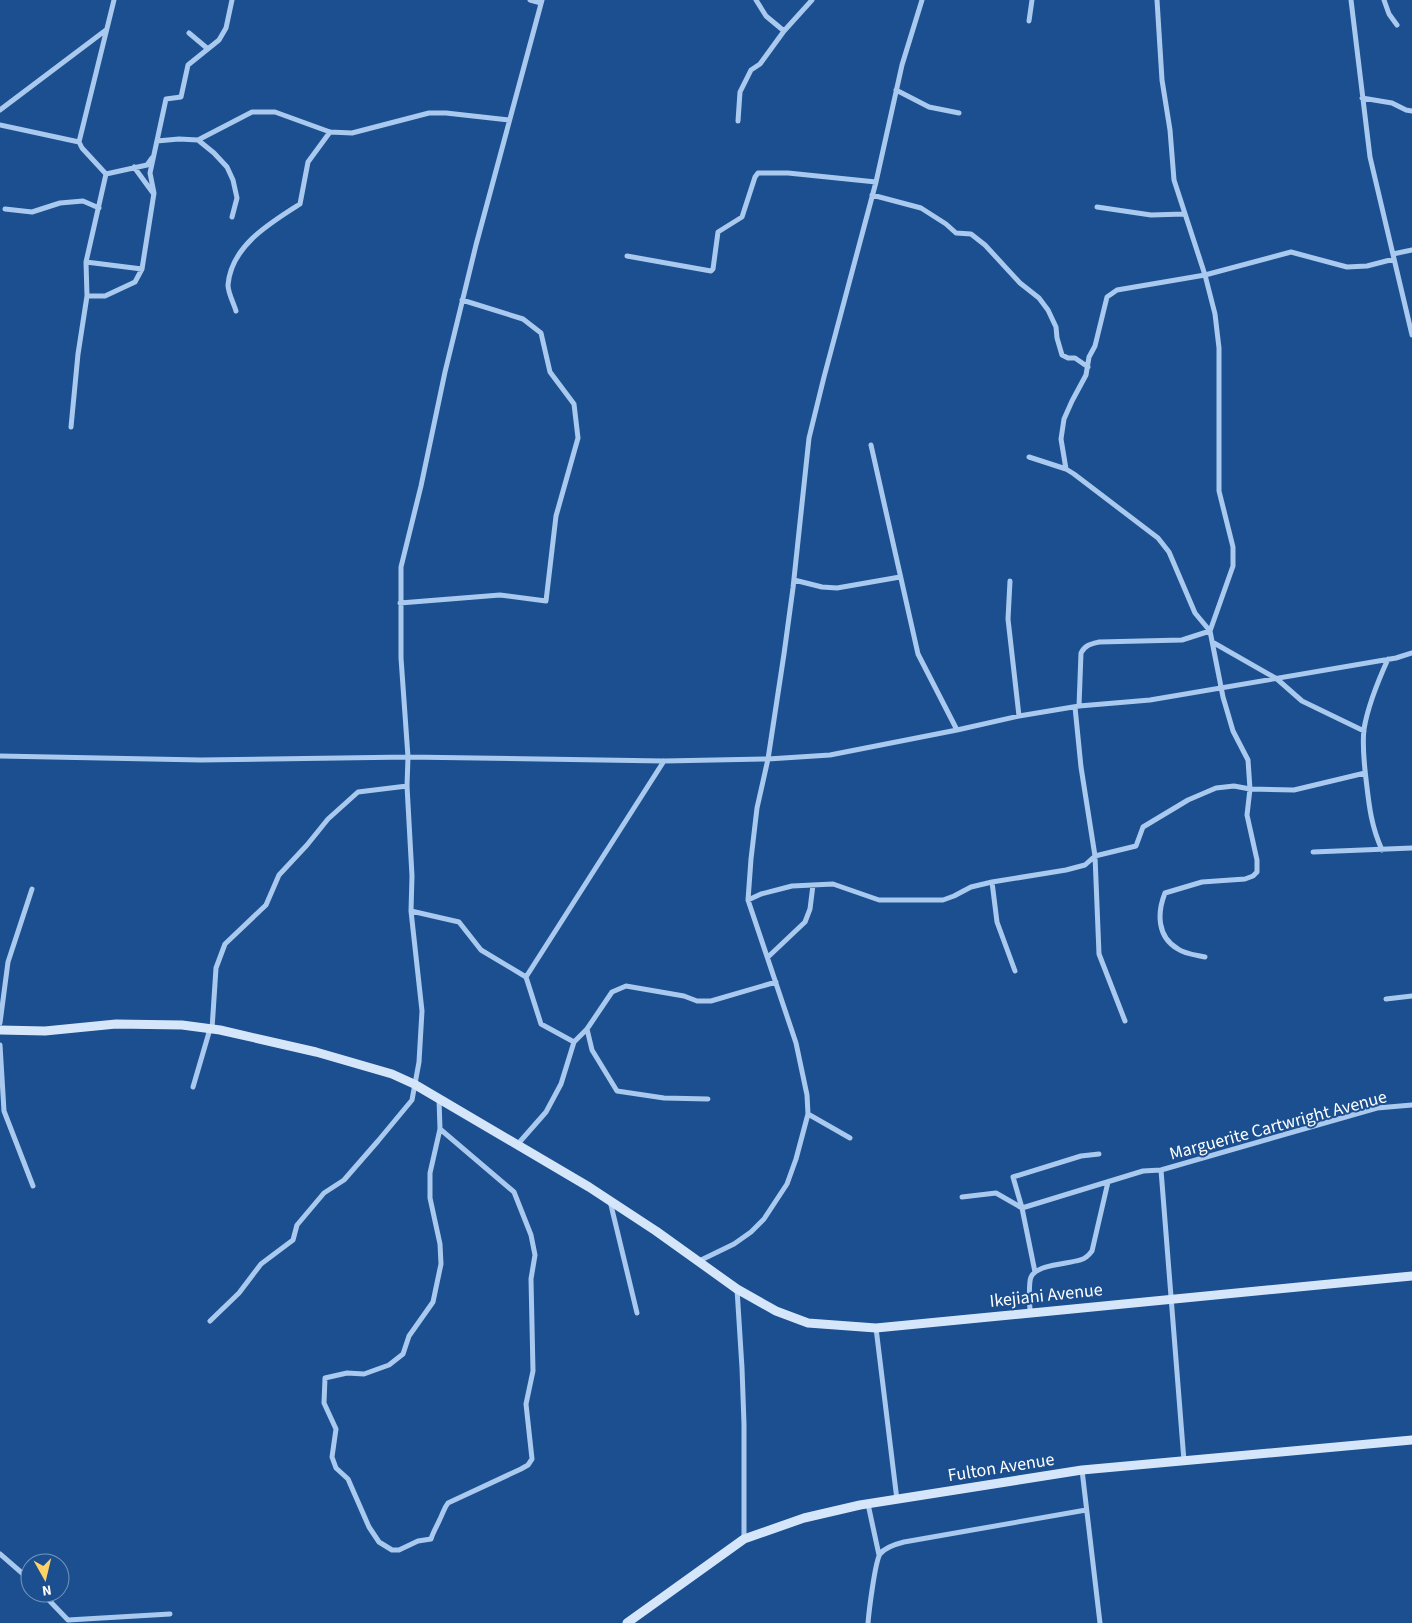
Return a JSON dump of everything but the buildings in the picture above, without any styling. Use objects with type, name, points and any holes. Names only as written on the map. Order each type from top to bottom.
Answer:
[{"type":"street","points":[[106,174],[82,148],[79,142],[114,0]]},
{"type":"street","points":[[87,296],[105,296],[135,282],[142,269],[154,193],[150,173],[166,99],[181,97],[188,65],[219,40],[226,28],[232,0]]},
{"type":"street","points":[[210,1321],[239,1293],[261,1264],[294,1240],[297,1225],[324,1192],[344,1180],[412,1100],[419,1062],[422,1010],[411,911],[412,876],[407,786],[408,757],[401,658],[401,568],[462,300],[542,1],[530,0]]},
{"type":"street","points":[[756,0],[766,16],[784,30]]},
{"type":"street","points":[[738,121],[740,92],[751,70],[760,64],[784,30],[812,0]]},
{"type":"street","points":[[699,1261],[734,1244],[764,1219],[787,1184],[808,1114],[807,1095],[796,1043],[748,900],[751,859],[757,808],[768,759],[794,580],[810,438],[824,377],[876,182],[902,65],[922,0]]},
{"type":"street","points":[[1029,21],[1032,0]]},
{"type":"street","points":[[1157,0],[1162,80],[1170,130],[1174,180],[1206,274],[1215,314],[1219,348],[1219,491],[1233,547],[1233,566],[1210,631]]},
{"type":"street","points":[[1351,0],[1370,157],[1412,335]]},
{"type":"street","points":[[1384,0],[1389,14],[1397,25]]},
{"type":"street","points":[[0,110],[107,30]]},
{"type":"street","points":[[189,33],[208,49]]},
{"type":"street","points":[[896,90],[929,107],[959,113]]},
{"type":"street","points":[[1362,98],[1392,103],[1406,110],[1412,110]]},
{"type":"street","points":[[157,142],[180,139],[198,140],[252,112],[275,112],[330,132],[352,133],[429,113],[509,120]]},
{"type":"street","points":[[0,125],[79,142]]},
{"type":"street","points":[[236,311],[228,287],[234,260],[267,224],[300,204],[308,162],[330,132]]},
{"type":"street","points":[[198,140],[227,167],[233,180],[237,198],[232,217]]},
{"type":"street","points":[[106,174],[147,165],[152,160],[155,151]]},
{"type":"street","points":[[134,167],[154,193]]},
{"type":"street","points":[[627,256],[711,271],[714,269],[718,232],[742,217],[758,173],[788,173],[876,182]]},
{"type":"street","points":[[71,428],[78,354],[87,296],[86,262],[106,174]]},
{"type":"street","points":[[872,195],[921,208],[946,224],[956,233],[971,234],[985,245],[1020,283],[1039,298],[1048,310],[1056,328],[1062,355],[1068,358],[1075,358],[1088,367]]},
{"type":"street","points":[[5,209],[32,212],[60,203],[83,202],[98,208]]},
{"type":"street","points":[[1097,207],[1150,215],[1184,214]]},
{"type":"street","points":[[1066,469],[1061,439],[1064,419],[1086,375],[1107,298],[1117,290],[1206,274],[1291,252],[1347,267],[1367,266],[1412,250]]},
{"type":"street","points":[[86,262],[142,269]]},
{"type":"street","points":[[400,603],[500,595],[546,601],[556,516],[578,438],[574,404],[550,372],[541,334],[523,319],[462,300]]},
{"type":"street","points":[[872,445],[918,654],[957,730]]},
{"type":"street","points":[[1029,457],[1066,469],[1158,538],[1169,552],[1195,613],[1210,631],[1223,697],[1233,731],[1248,760],[1250,789],[1247,815],[1256,848],[1257,872],[1245,879],[1218,880],[1165,892],[1161,903],[1159,921],[1162,932],[1178,950],[1205,957]]},
{"type":"street","points":[[794,580],[822,587],[836,588],[900,577]]},
{"type":"street","points":[[1010,580],[1008,619],[1019,716]]},
{"type":"street","points":[[1125,1022],[1098,954],[1095,856],[1081,767],[1077,707],[1081,653],[1084,647],[1099,642],[1182,640],[1210,631]]},
{"type":"street","points":[[1214,644],[1278,679],[1302,701],[1364,731]]},
{"type":"street","points":[[0,756],[201,760],[408,757],[664,761],[768,759],[830,755],[1019,716],[1077,707],[1150,700],[1278,679],[1412,653]]},
{"type":"street","points":[[1382,850],[1374,832],[1370,814],[1363,757],[1364,731],[1370,703],[1388,659]]},
{"type":"street","points":[[526,976],[664,761]]},
{"type":"street","points":[[748,900],[760,894],[792,886],[833,884],[879,900],[943,900],[971,887],[1066,870],[1085,865],[1095,856],[1136,846],[1142,827],[1188,800],[1216,788],[1234,786],[1250,789],[1294,790],[1365,773]]},
{"type":"street","points":[[193,1087],[210,1029],[212,1029],[216,968],[225,944],[266,905],[279,875],[328,819],[358,792],[407,786]]},
{"type":"street","points":[[1313,852],[1412,848]]},
{"type":"street","points":[[992,882],[996,922],[1014,971]]},
{"type":"street","points":[[768,957],[805,922],[810,909],[813,885]]},
{"type":"street","points":[[0,1023],[8,962],[32,889]]},
{"type":"street","points":[[411,911],[459,922],[481,950],[526,976],[541,1024],[574,1042]]},
{"type":"street","points":[[517,1145],[546,1112],[561,1084],[574,1042],[587,1029],[612,992],[626,986],[684,996],[697,1001],[710,1000],[776,982]]},
{"type":"street","points":[[1386,998],[1412,996]]},
{"type":"street","name":"Ikejiani Avenue","points":[[0,1030],[44,1031],[116,1024],[182,1025],[270,1041],[392,1074],[439,1098],[610,1200],[699,1261],[737,1290],[776,1311],[808,1323],[876,1328],[1412,1276]]},
{"type":"street","points":[[587,1029],[592,1050],[617,1091],[664,1098],[708,1099]]},
{"type":"street","points":[[0,1045],[4,1111],[33,1186]]},
{"type":"street","points":[[439,1098],[440,1129],[430,1172],[430,1198],[440,1244],[442,1264],[434,1302],[409,1336],[403,1354],[389,1365],[364,1374],[347,1373],[325,1378],[324,1403],[336,1429],[332,1456],[336,1468],[348,1479],[369,1527],[379,1542],[392,1550],[398,1550],[418,1541],[431,1539],[444,1507],[448,1502],[521,1469],[528,1465],[532,1459],[526,1404],[533,1371],[531,1279],[535,1254],[531,1235],[514,1192],[440,1129]]},
{"type":"street","name":"Marguerite Cartwright Avenue","points":[[1184,1461],[1161,1170],[1377,1108],[1412,1105]]},
{"type":"street","points":[[808,1114],[833,1126],[850,1138]]},
{"type":"street","points":[[1035,1272],[1022,1208],[1013,1177],[1081,1156],[1099,1154]]},
{"type":"street","points":[[962,1198],[996,1193],[1022,1208],[1142,1171],[1161,1170]]},
{"type":"street","points":[[1030,1313],[1031,1277],[1035,1272],[1045,1267],[1081,1260],[1092,1251],[1108,1182]]},
{"type":"street","points":[[610,1200],[637,1313]]},
{"type":"street","points":[[737,1290],[744,1424],[744,1539]]},
{"type":"street","points":[[876,1328],[897,1500]]},
{"type":"street","name":"Fulton Avenue","points":[[627,1623],[744,1539],[804,1518],[868,1504],[1082,1470],[1412,1440]]},
{"type":"street","points":[[1082,1470],[1100,1623]]},
{"type":"street","points":[[868,1504],[879,1555],[870,1600],[868,1623]]},
{"type":"street","points":[[879,1555],[897,1543],[1086,1510]]},
{"type":"street","points":[[0,1554],[20,1571]]},
{"type":"street","points":[[52,1603],[68,1620],[170,1614]]}]
